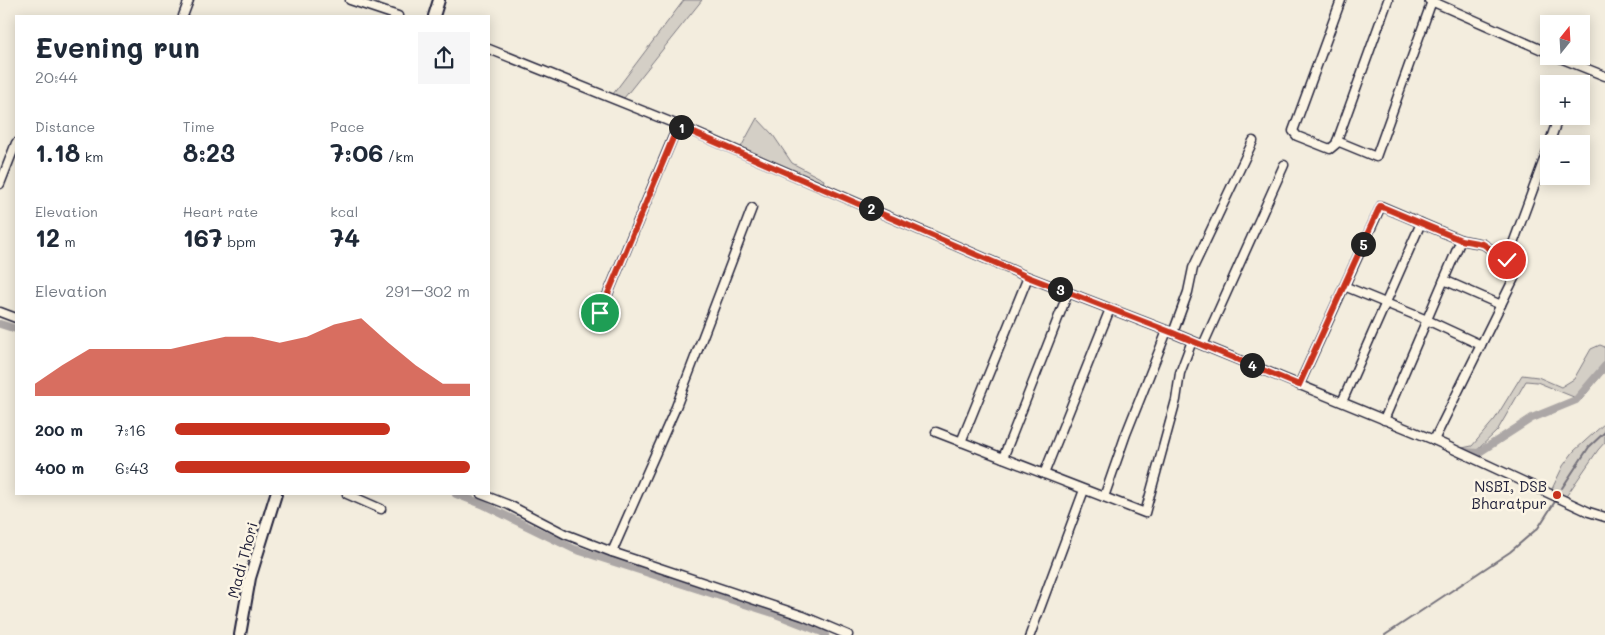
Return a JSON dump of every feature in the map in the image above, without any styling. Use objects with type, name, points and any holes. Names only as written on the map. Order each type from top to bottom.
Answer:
[{"type":"main road","points":[[434,15],[439,0]]},
{"type":"main road","name":"Madi Thori","points":[[240,635],[250,578],[276,495]]},
{"type":"street","points":[[183,15],[189,0]]},
{"type":"street","points":[[350,0],[395,15]]},
{"type":"street","points":[[1341,0],[1293,130],[1297,136],[1330,148],[1334,147],[1337,141],[1388,0]]},
{"type":"street","points":[[1337,141],[1376,157],[1430,1],[1540,50]]},
{"type":"street","points":[[490,49],[678,126],[1028,277],[1192,340],[1434,440],[1589,512],[1605,517]]},
{"type":"street","points":[[1578,65],[1605,76]]},
{"type":"street","points":[[600,313],[678,126]]},
{"type":"street","points":[[1104,497],[1126,434],[1188,292],[1193,268],[1253,141]]},
{"type":"street","points":[[0,184],[15,146]]},
{"type":"street","points":[[1203,345],[1284,165]]},
{"type":"street","points":[[1507,260],[1540,170]]},
{"type":"street","points":[[1299,385],[1380,206],[1461,240],[1483,244],[1520,266],[1434,440]]},
{"type":"street","points":[[612,552],[676,407],[752,208]]},
{"type":"street","points":[[1342,402],[1421,223]]},
{"type":"street","points":[[1384,420],[1461,240]]},
{"type":"street","points":[[961,442],[1028,277]]},
{"type":"street","points":[[1444,280],[1500,305]]},
{"type":"street","points":[[1344,286],[1427,320],[1481,345]]},
{"type":"street","points":[[1002,458],[1068,292]]},
{"type":"street","points":[[1044,474],[1110,309]]},
{"type":"street","points":[[0,312],[15,318]]},
{"type":"street","points":[[936,432],[1145,513],[1179,389],[1180,373],[1192,340]]},
{"type":"street","points":[[1030,635],[1084,490]]},
{"type":"street","points":[[348,495],[381,510]]},
{"type":"street","points":[[484,495],[509,505],[565,534],[612,552],[803,616],[848,635]]},
{"type":"shaded area","points":[[684,0],[702,0],[624,98],[613,94]]},
{"type":"shaded area","points":[[757,118],[773,135],[792,163],[824,180],[823,184],[740,149]]},
{"type":"shaded area","points":[[1600,345],[1605,347],[1605,371],[1581,400],[1537,382],[1526,381],[1497,431],[1473,454],[1462,448],[1472,446],[1495,419],[1522,375],[1538,377],[1561,387],[1574,379],[1591,349]]},
{"type":"shaded area","points":[[1605,423],[1605,442],[1565,498],[1551,491],[1563,466],[1574,451]]},
{"type":"waterway","points":[[0,324],[15,329]]},
{"type":"waterway","points":[[1465,452],[1478,453],[1532,418],[1576,400],[1605,366]]},
{"type":"waterway","points":[[1562,488],[1589,447],[1605,432]]},
{"type":"waterway","points":[[459,495],[482,504],[574,549],[773,613],[822,632],[825,635]]},
{"type":"waterway","points":[[1385,635],[1510,552],[1538,528],[1556,500]]},
{"type":"place","name":"NSBI, DSB Bharatpur","points":[[1557,495]]},
{"type":"route","points":[[600,313],[678,126],[1028,277],[1173,333],[1299,385],[1380,206],[1461,240],[1483,244],[1507,260]]}]
